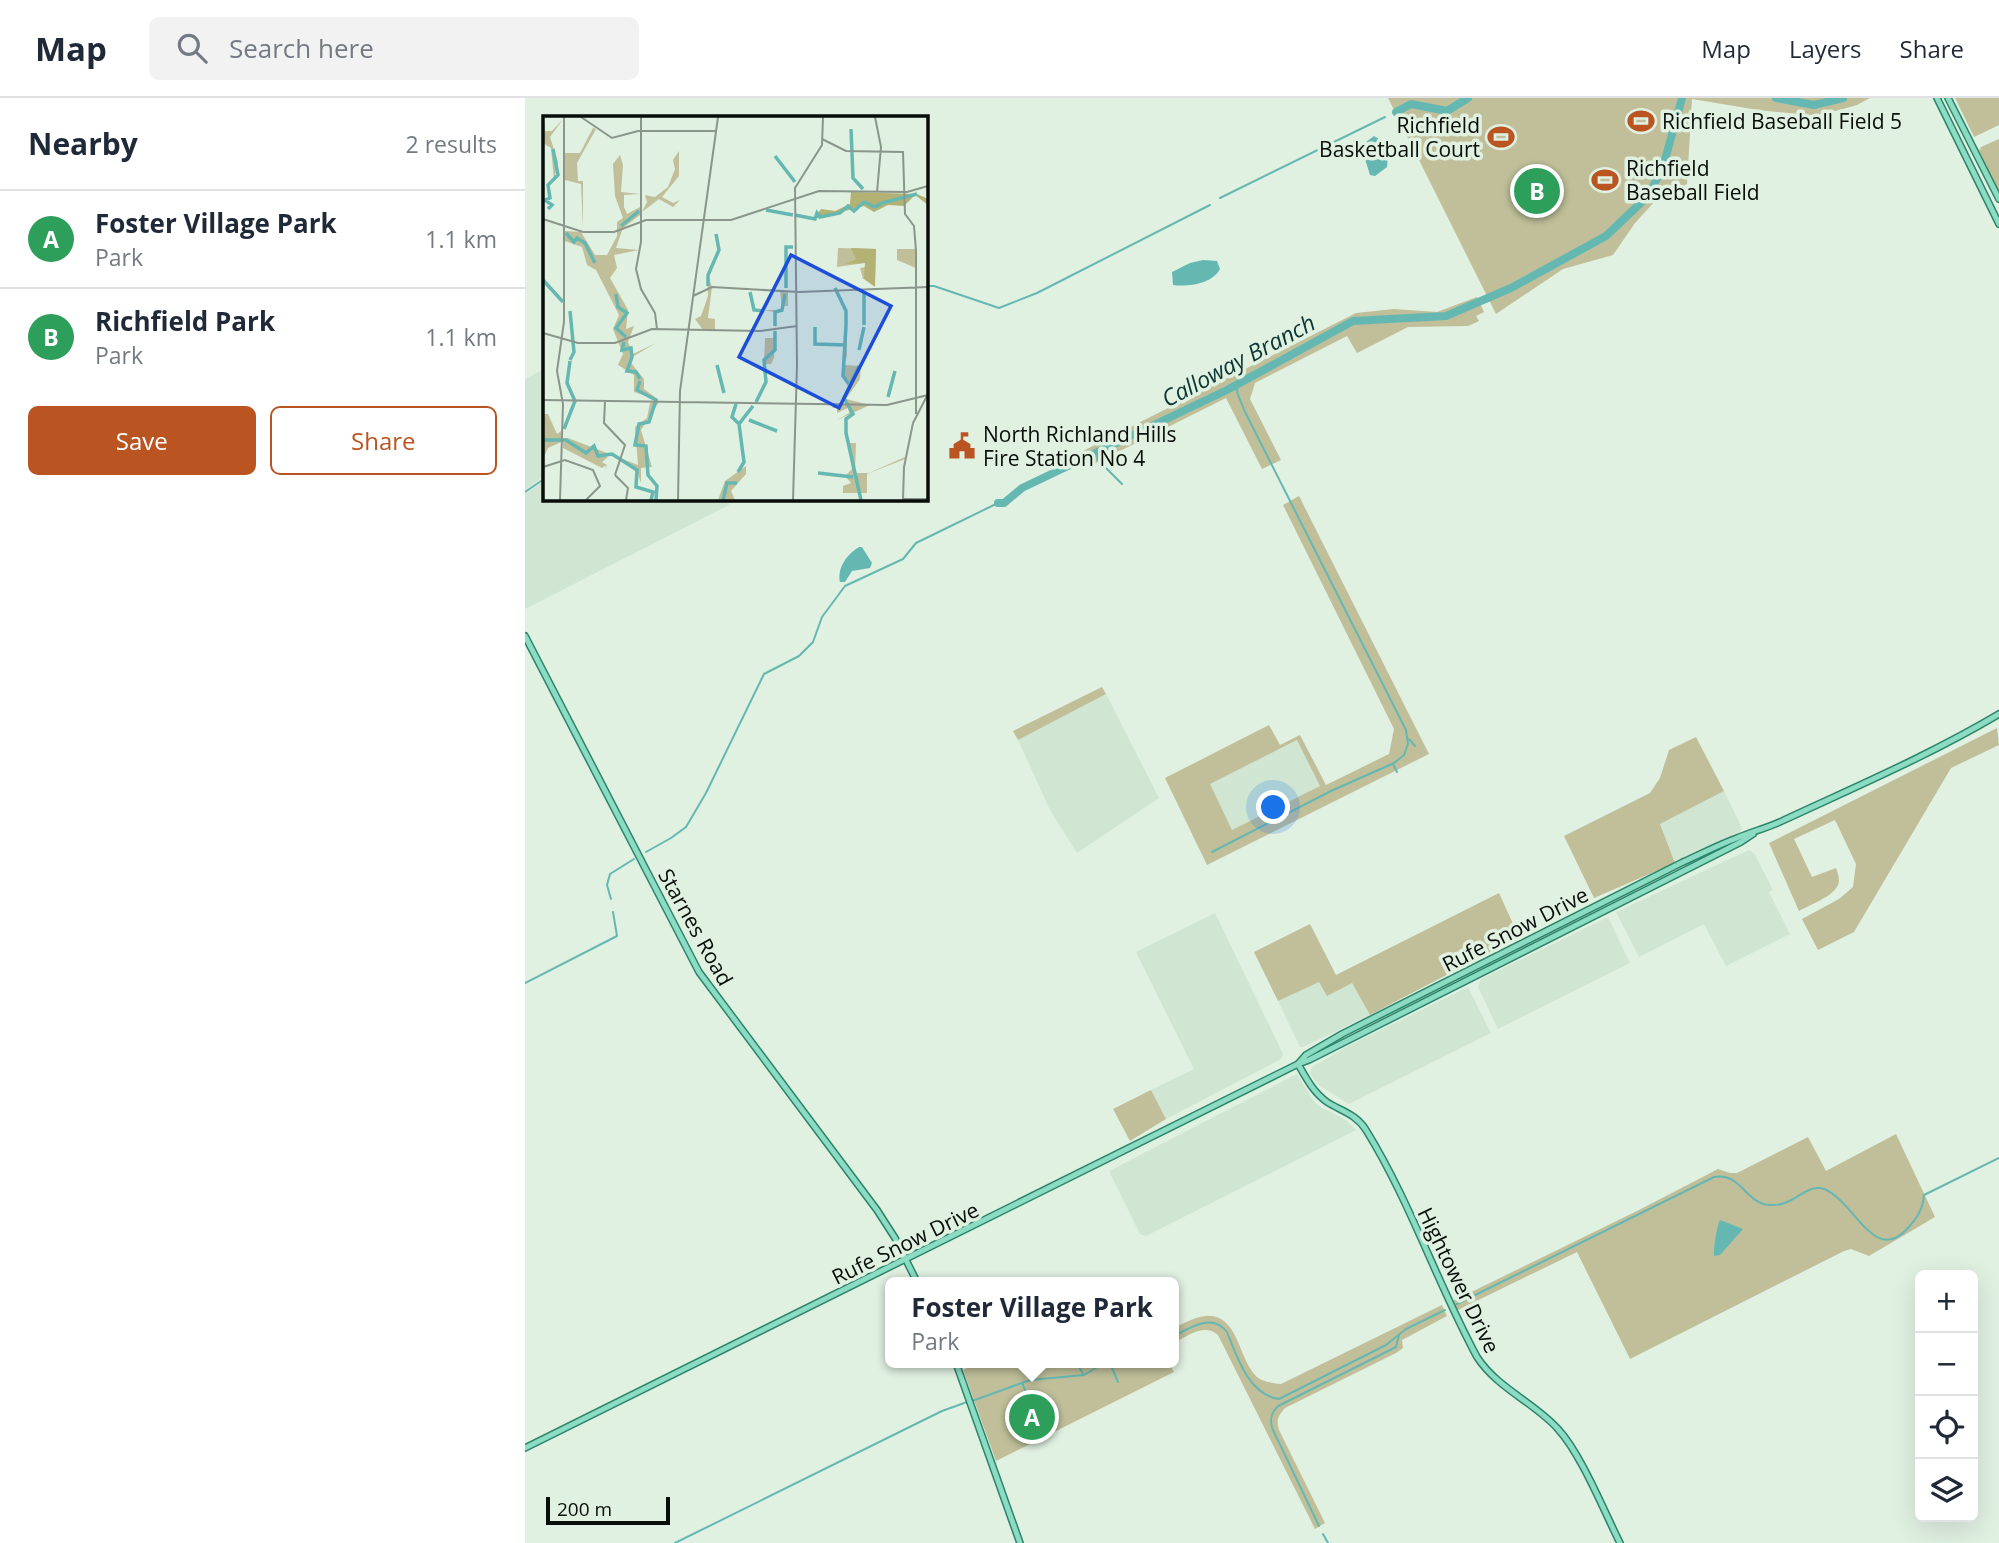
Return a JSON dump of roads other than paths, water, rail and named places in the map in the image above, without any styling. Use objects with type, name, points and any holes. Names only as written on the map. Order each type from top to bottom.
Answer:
[{"type":"main road","points":[[1937,98],[1999,224]]},
{"type":"main road","points":[[1948,98],[1999,199]]},
{"type":"main road","name":"Starnes Road","points":[[525,636],[699,972],[877,1210],[914,1277]]},
{"type":"main road","name":"Rufe Snow Drive","points":[[525,1448],[1314,1058],[1753,834],[1958,738],[1999,714]]},
{"type":"main road","name":"Rufe Snow Drive","points":[[1298,1064],[1306,1055],[1342,1034],[1683,862],[1739,836],[1753,834]]},
{"type":"main road","points":[[1307,1081],[1314,1058]]},
{"type":"main road","name":"Hightower Drive","points":[[1298,1064],[1307,1081],[1322,1098],[1349,1113],[1365,1128],[1449,1303],[1482,1364],[1558,1428],[1569,1443],[1620,1543]]},
{"type":"main road","points":[[958,1368],[1020,1543]]},
{"type":"water","points":[[1374,136],[1383,145],[1387,158],[1387,167],[1375,176],[1370,175],[1360,143]]},
{"type":"water","points":[[1203,260],[1217,261],[1220,269],[1206,281],[1173,285],[1172,272]]},
{"type":"water","points":[[862,547],[872,563],[870,568],[852,571],[845,582],[840,582],[844,562]]},
{"type":"water","points":[[1720,1220],[1743,1229],[1720,1255],[1714,1256],[1715,1238]]},
{"type":"waterway","points":[[1396,112],[1411,104],[1447,111],[1468,98]]},
{"type":"waterway","name":"Calloway Branch","points":[[998,503],[1004,503],[1022,488],[1227,390],[1353,321],[1446,316],[1511,288],[1606,236],[1648,196],[1663,167],[1682,98]]},
{"type":"waterway","name":"Calloway Branch","points":[[1776,98],[1814,105],[1843,98]]},
{"type":"waterway","points":[[1220,198],[1385,117]]},
{"type":"waterway","points":[[927,286],[999,308],[1037,293],[1210,205]]},
{"type":"waterway","points":[[1212,852],[1331,791],[1394,763],[1404,755],[1408,744],[1406,730],[1245,412],[1237,392],[1238,384]]},
{"type":"waterway","points":[[1109,447],[1098,455],[1097,459],[1122,484]]},
{"type":"waterway","points":[[525,492],[543,480]]},
{"type":"waterway","name":"Calloway Branch","points":[[646,852],[686,827],[706,793],[764,674],[799,656],[813,642],[822,617],[845,586],[903,559],[916,543],[998,503]]},
{"type":"waterway","points":[[1409,739],[1415,746]]},
{"type":"waterway","points":[[1393,764],[1397,772]]},
{"type":"waterway","points":[[611,899],[607,885],[610,874],[634,859]]},
{"type":"waterway","points":[[525,983],[617,936],[613,912]]},
{"type":"waterway","points":[[1457,1304],[1714,1177],[1731,1179],[1754,1199],[1769,1205],[1786,1203],[1811,1189],[1824,1189],[1845,1205],[1875,1236],[1885,1240],[1896,1238],[1908,1228],[1919,1213],[1924,1195],[1999,1158]]},
{"type":"waterway","points":[[1179,1333],[1201,1324],[1215,1323],[1221,1326],[1227,1332],[1252,1383],[1269,1396],[1279,1399],[1386,1345],[1406,1329],[1445,1310]]},
{"type":"waterway","points":[[1319,1526],[1273,1430],[1272,1414],[1278,1406],[1396,1347],[1399,1335]]},
{"type":"waterway","points":[[1080,1368],[1083,1374]]},
{"type":"waterway","points":[[972,1401],[1030,1380],[1084,1375],[1096,1368]]},
{"type":"waterway","points":[[1112,1368],[1118,1382]]},
{"type":"waterway","points":[[1022,1383],[1030,1401]]},
{"type":"waterway","points":[[675,1543],[942,1411],[967,1402]]},
{"type":"waterway","points":[[1323,1534],[1328,1543]]},
{"type":"place","name":"Richfield Baseball Field 5","points":[[1641,121]]},
{"type":"place","name":"Richfield Basketball Court","points":[[1501,137]]},
{"type":"place","name":"Richfield Baseball Field","points":[[1605,180]]},
{"type":"place","name":"Richfield Park","points":[[1537,191]]},
{"type":"place","name":"North Richland Hills Fire Station No 4","points":[[962,446]]},
{"type":"place","name":"Foster Village Park","points":[[1032,1417]]}]
